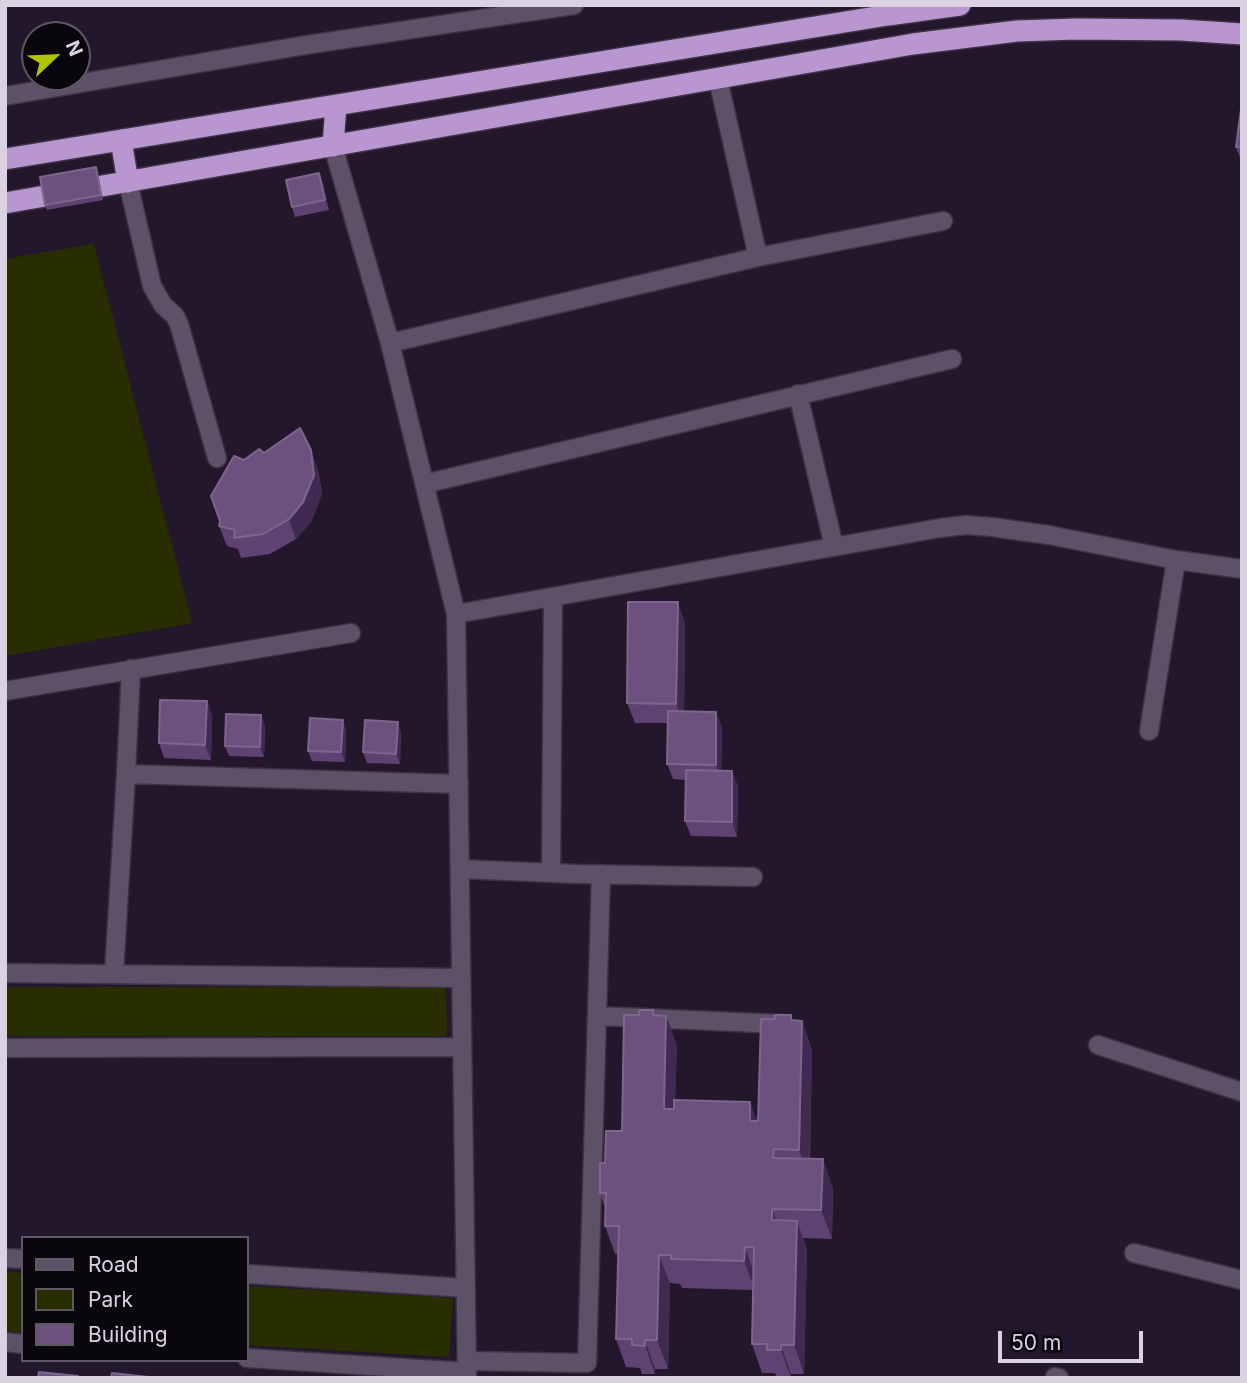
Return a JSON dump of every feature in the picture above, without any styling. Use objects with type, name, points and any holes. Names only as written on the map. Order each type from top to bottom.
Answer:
[{"type":"highway","points":[[5,159],[960,5]]},
{"type":"highway","points":[[5,203],[913,44],[1017,32],[1141,29],[1242,34]]},
{"type":"highway","points":[[333,146],[336,105]]},
{"type":"highway","points":[[121,140],[128,182]]},
{"type":"street","points":[[5,96],[306,45],[574,5]]},
{"type":"street","points":[[718,79],[758,257]]},
{"type":"street","points":[[333,146],[390,343],[456,614],[467,1370]]},
{"type":"street","points":[[128,182],[152,286],[179,324],[217,458]]},
{"type":"street","points":[[390,343],[758,257],[943,221]]},
{"type":"street","points":[[424,484],[952,359]]},
{"type":"street","points":[[798,394],[834,547]]},
{"type":"street","points":[[456,614],[966,525],[1049,535],[1176,560],[1242,569]]},
{"type":"street","points":[[1149,731],[1176,560]]},
{"type":"street","points":[[551,872],[553,597]]},
{"type":"street","points":[[5,691],[351,633]]},
{"type":"street","points":[[114,973],[131,669]]},
{"type":"street","points":[[126,774],[459,784]]},
{"type":"street","points":[[460,869],[753,877]]},
{"type":"street","points":[[248,1358],[467,1370],[587,1363],[601,874]]},
{"type":"street","points":[[5,973],[461,978]]},
{"type":"street","points":[[597,1016],[803,1025]]},
{"type":"street","points":[[1098,1045],[1242,1092]]},
{"type":"street","points":[[5,1048],[462,1046]]},
{"type":"street","points":[[1134,1252],[1242,1280]]},
{"type":"street","points":[[248,1274],[465,1288]]},
{"type":"green space","points":[[94,244],[192,623],[5,656],[5,259]]},
{"type":"green space","points":[[5,987],[446,987],[447,1036],[5,1036]]},
{"type":"green space","points":[[5,1272],[21,1273],[21,1332],[5,1331]]},
{"type":"green space","points":[[248,1286],[453,1298],[449,1357],[248,1345]]},
{"type":"building","points":[[1242,102],[1242,147],[1236,147]]},
{"type":"building","points":[[96,167],[101,195],[45,205],[40,177]]},
{"type":"building","points":[[319,173],[325,200],[292,207],[286,180]]},
{"type":"building","points":[[300,428],[311,450],[314,475],[303,502],[289,519],[263,534],[234,538],[235,530],[219,526],[220,521],[211,496],[234,456],[244,460],[259,449],[264,453]]},
{"type":"building","points":[[628,602],[678,602],[676,704],[627,703]]},
{"type":"building","points":[[160,700],[207,701],[205,745],[159,743]]},
{"type":"building","points":[[668,711],[716,712],[716,765],[667,764]]},
{"type":"building","points":[[226,714],[261,715],[260,747],[225,746]]},
{"type":"building","points":[[310,718],[343,720],[341,752],[308,751]]},
{"type":"building","points":[[365,720],[398,722],[396,754],[363,752]]},
{"type":"building","points":[[686,770],[732,771],[732,822],[685,821]]},
{"type":"building","points":[[639,1010],[653,1010],[653,1015],[666,1016],[664,1109],[674,1109],[674,1100],[750,1102],[750,1121],[758,1121],[761,1019],[775,1019],[775,1015],[791,1015],[791,1020],[802,1021],[799,1150],[774,1149],[773,1158],[823,1159],[821,1210],[772,1209],[772,1220],[797,1221],[794,1345],[781,1345],[781,1350],[767,1350],[767,1344],[752,1344],[754,1247],[745,1247],[744,1261],[671,1259],[671,1255],[659,1255],[657,1340],[645,1340],[645,1346],[632,1345],[632,1339],[616,1339],[619,1226],[605,1226],[606,1193],[600,1193],[600,1163],[605,1163],[606,1131],[622,1131],[624,1015],[639,1015]]},
{"type":"building","points":[[39,1372],[78,1376],[78,1378],[38,1378]]},
{"type":"building","points":[[112,1373],[158,1378],[111,1378]]}]
